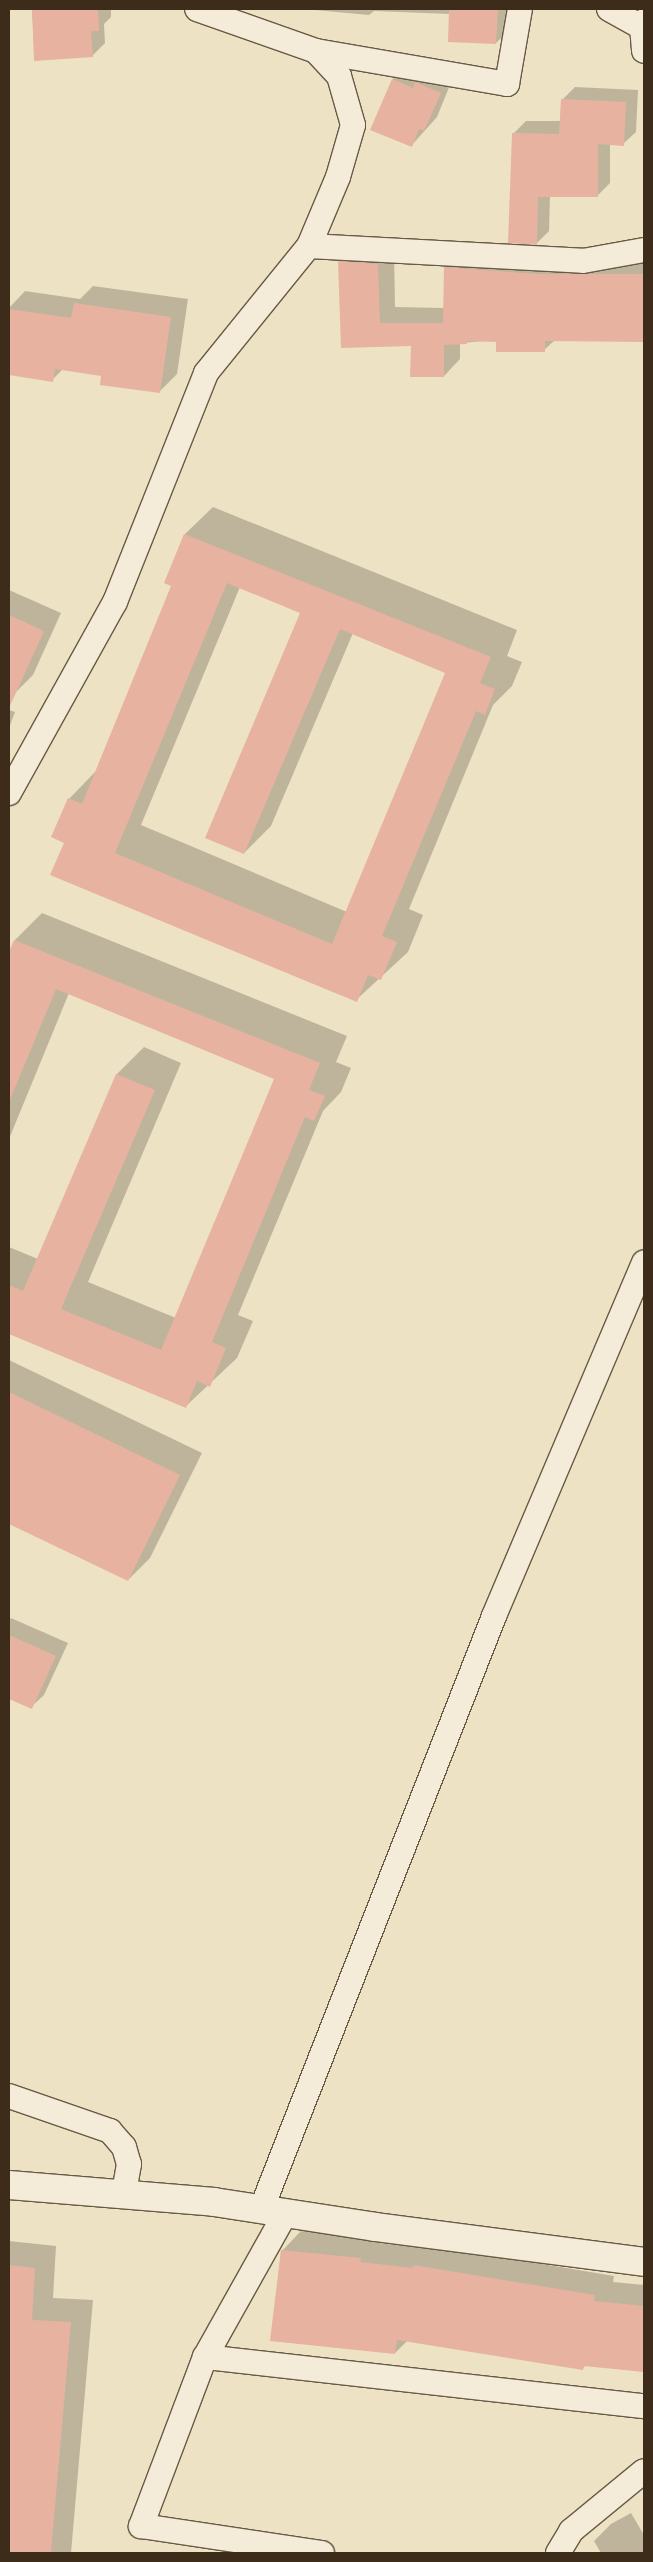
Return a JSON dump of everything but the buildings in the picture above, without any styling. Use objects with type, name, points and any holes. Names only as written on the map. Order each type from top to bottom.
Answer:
[{"type":"main road","points":[[9,2185],[124,2192],[644,2262]]},
{"type":"street","points":[[197,9],[316,51],[507,84],[520,9]]},
{"type":"street","points":[[608,9],[643,24],[644,51]]},
{"type":"street","points":[[9,793],[115,602],[206,373],[309,246],[338,177],[352,125],[339,76],[316,51]]},
{"type":"street","points":[[309,246],[583,261],[644,250]]},
{"type":"street","points":[[322,2553],[141,2526],[205,2357],[273,2212],[491,1626],[644,1262]]},
{"type":"street","points":[[9,2096],[110,2131],[124,2147],[129,2164],[124,2192]]},
{"type":"street","points":[[205,2357],[644,2406]]},
{"type":"street","points":[[558,2553],[571,2531],[644,2471]]}]
